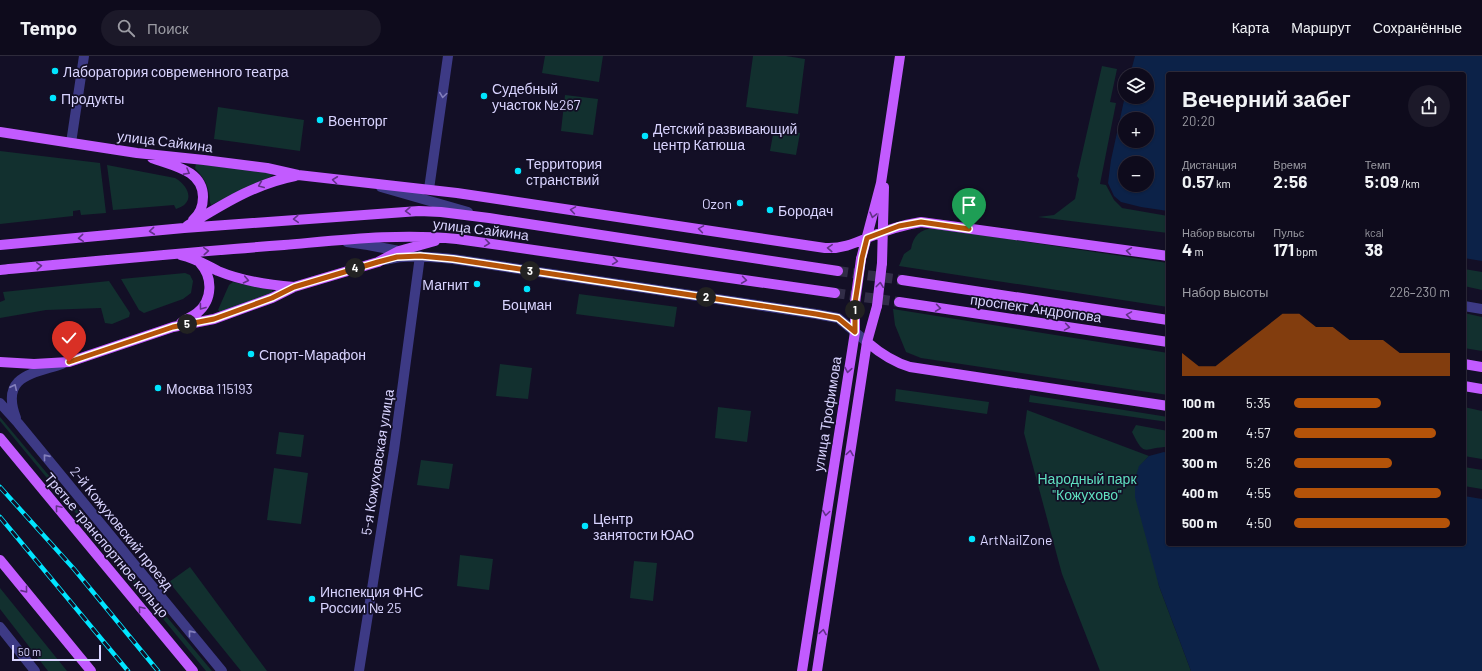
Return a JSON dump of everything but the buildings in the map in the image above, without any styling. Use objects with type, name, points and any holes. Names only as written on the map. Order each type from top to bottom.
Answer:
[{"type":"main road","name":"улица Трофимова","points":[[802,671],[855,332],[855,303],[862,258],[885,164],[900,56]]},
{"type":"main road","name":"улица Сайкина","points":[[0,132],[137,153],[259,167],[298,175],[371,184]]},
{"type":"main road","points":[[137,153],[187,171],[197,178],[202,188],[202,208],[198,215],[184,228]]},
{"type":"main road","name":"улица Трофимова","points":[[817,671],[868,342],[877,306],[882,263],[885,164]]},
{"type":"main road","points":[[184,228],[260,185],[298,175]]},
{"type":"main road","points":[[371,184],[429,189],[826,248],[850,246],[899,226],[921,222],[1166,256]]},
{"type":"main road","name":"улица Сайкина","points":[[0,245],[184,228],[397,211],[441,212],[838,271]]},
{"type":"main road","name":"улица Сайкина","points":[[0,270],[167,254],[415,236],[448,238],[835,292]]},
{"type":"main road","points":[[0,362],[34,364],[69,362],[173,327],[214,319],[272,298],[294,287],[378,262],[398,251],[448,238]]},
{"type":"main road","points":[[167,254],[197,260],[218,271],[235,277],[272,285],[294,287]]},
{"type":"main road","points":[[173,327],[198,312],[204,305],[208,296],[210,286],[209,277],[206,269],[197,260]]},
{"type":"main road","name":"проспект Андропова","points":[[902,280],[1166,320]]},
{"type":"main road","name":"проспект Андропова","points":[[899,302],[1166,342]]},
{"type":"main road","points":[[868,342],[884,356],[898,364],[910,367],[1166,406]]},
{"type":"main road","points":[[1466,364],[1482,367]]},
{"type":"main road","points":[[1466,386],[1482,389]]},
{"type":"main road","points":[[1466,393],[1482,393]]},
{"type":"main road","name":"Третье транспортное кольцо","points":[[0,438],[193,671]]},
{"type":"main road","points":[[0,560],[91,671]]},
{"type":"street","points":[[71,143],[84,56]]},
{"type":"street","points":[[429,189],[448,56]]},
{"type":"street","name":"улица Сайкина","points":[[371,184],[489,218]]},
{"type":"street","points":[[336,241],[368,245],[420,256],[453,259],[838,318],[868,342]]},
{"type":"street","points":[[378,262],[397,257],[420,256]]},
{"type":"street","name":"5-я Кожуховская улица","points":[[359,671],[394,450],[420,256]]},
{"type":"street","points":[[1466,306],[1482,309]]},
{"type":"street","points":[[18,423],[12,410],[10,399],[15,382],[22,377],[69,362]]},
{"type":"street","name":"2-й Кожуховский проезд","points":[[0,403],[222,671]]},
{"type":"street","points":[[0,627],[35,671]]},
{"type":"green space","points":[[545,56],[603,56],[599,82],[542,73]]},
{"type":"green space","points":[[753,56],[786,56],[805,59],[798,114],[746,107]]},
{"type":"green space","points":[[1102,66],[1117,69],[1110,102],[1116,103],[1100,184],[1106,185],[1114,200],[1122,208],[1166,216],[1166,233],[1038,217],[1054,215],[1075,199],[1079,179],[1077,176]]},
{"type":"green space","points":[[565,95],[598,99],[593,135],[561,131]]},
{"type":"green space","points":[[218,107],[304,120],[300,151],[214,139]]},
{"type":"green space","points":[[774,129],[800,133],[796,155],[770,151]]},
{"type":"green space","points":[[0,151],[100,163],[106,213],[81,215],[80,210],[73,211],[73,216],[0,224]]},
{"type":"green space","points":[[196,164],[271,173],[272,176],[211,205],[206,182],[195,168]]},
{"type":"green space","points":[[107,165],[175,178],[184,185],[187,190],[188,199],[186,203],[176,209],[174,205],[113,210]]},
{"type":"green space","points":[[934,228],[1166,263],[1166,307],[899,266],[904,254],[911,249],[915,237],[921,232]]},
{"type":"green space","points":[[1466,269],[1482,272],[1482,290],[1466,286]]},
{"type":"green space","points":[[185,273],[190,275],[193,281],[191,293],[183,299],[144,313],[139,310],[121,279]]},
{"type":"green space","points":[[109,281],[130,313],[129,317],[112,324],[105,323],[101,308],[46,310],[0,318],[0,302],[5,300],[3,292]]},
{"type":"green space","points":[[233,282],[272,290],[273,293],[220,312],[218,310],[229,285]]},
{"type":"green space","points":[[579,294],[677,307],[674,327],[576,314]]},
{"type":"green space","points":[[893,309],[1166,353],[1166,395],[921,358],[906,352],[895,325]]},
{"type":"green space","points":[[1466,313],[1482,317],[1482,351],[1466,348]]},
{"type":"green space","points":[[500,364],[532,368],[528,399],[496,396]]},
{"type":"green space","points":[[896,389],[989,402],[987,414],[895,401]]},
{"type":"green space","points":[[1030,395],[1166,417],[1166,422],[1029,402]]},
{"type":"green space","points":[[718,407],[751,411],[747,442],[715,438]]},
{"type":"green space","points":[[1466,407],[1482,411],[1482,459],[1466,456]]},
{"type":"green space","name":"Народный парк \"Кожухово\"","points":[[1027,410],[1149,456],[1139,467],[1159,586],[1191,671],[1100,671],[1062,574],[1024,433]]},
{"type":"green space","points":[[0,417],[212,671],[206,671],[0,421]]},
{"type":"green space","points":[[1136,425],[1166,431],[1166,447],[1146,450],[1143,449],[1132,432]]},
{"type":"green space","points":[[279,432],[304,435],[301,457],[276,454]]},
{"type":"green space","points":[[421,460],[453,464],[449,489],[417,485]]},
{"type":"green space","points":[[1466,467],[1482,470],[1482,489],[1466,486]]},
{"type":"green space","points":[[274,468],[308,473],[301,524],[267,520]]},
{"type":"green space","points":[[460,555],[493,559],[489,590],[457,586]]},
{"type":"green space","points":[[634,561],[657,563],[653,601],[630,598]]},
{"type":"green space","points":[[190,567],[267,671],[241,671],[169,582]]},
{"type":"green space","points":[[0,588],[67,671],[48,671],[0,609]]},
{"type":"water","points":[[1135,56],[1482,56],[1482,261],[1466,258],[1466,72],[1166,72],[1166,211],[1121,202],[1114,196],[1108,183],[1118,128],[1118,148],[1154,148],[1154,112],[1122,112],[1123,104],[1154,104],[1154,68],[1132,68]]},
{"type":"water","points":[[1166,452],[1166,546],[1466,546],[1466,496],[1482,499],[1482,671],[1191,671],[1159,586],[1135,497],[1135,479],[1139,466],[1149,456]]},
{"type":"tunnel","points":[[838,271],[902,280]]},
{"type":"tunnel","points":[[835,293],[899,302]]},
{"type":"railway","points":[[0,487],[74,569],[158,671]]},
{"type":"railway","points":[[0,517],[128,671]]},
{"type":"place","name":"Лаборатория современного театра","points":[[55,71]]},
{"type":"place","name":"Судебный участок №267","points":[[484,96]]},
{"type":"place","name":"Продукты","points":[[53,98]]},
{"type":"place","name":"Военторг","points":[[320,120]]},
{"type":"place","name":"Детский развивающий центр Катюша","points":[[645,136]]},
{"type":"place","name":"Территория странствий","points":[[518,171]]},
{"type":"place","name":"Ozon","points":[[740,203]]},
{"type":"place","name":"Бородач","points":[[770,210]]},
{"type":"place","name":"Магнит","points":[[477,284]]},
{"type":"place","name":"Боцман","points":[[527,289]]},
{"type":"place","name":"Спорт-Марафон","points":[[251,354]]},
{"type":"place","name":"Москва 115193","points":[[158,388]]},
{"type":"place","name":"Центр занятости ЮАО","points":[[585,526]]},
{"type":"place","name":"ArtNailZone","points":[[972,539]]},
{"type":"place","name":"Инспекция ФНС России № 25","points":[[312,599]]},
{"type":"route","points":[[69,362],[173,327],[214,319],[272,298],[294,287],[336,274],[397,257],[420,256],[453,259],[816,314],[838,318],[855,332],[855,303],[862,258],[867,238],[899,226],[921,222],[969,229]]}]
